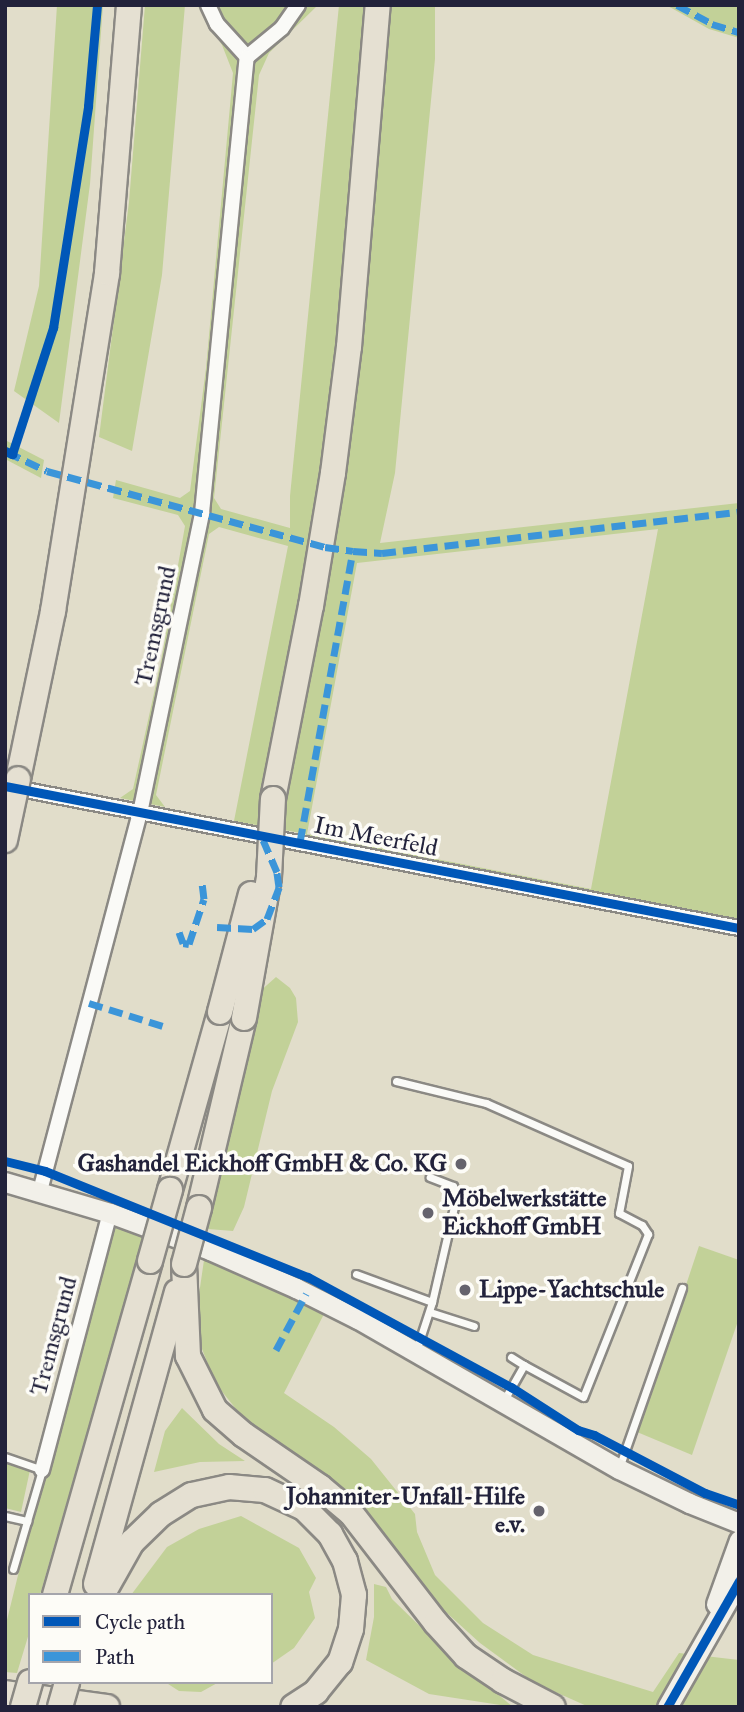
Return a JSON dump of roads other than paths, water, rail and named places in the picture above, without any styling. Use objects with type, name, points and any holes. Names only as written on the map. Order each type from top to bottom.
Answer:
[{"type":"highway","points":[[5,810],[53,611],[87,410],[107,273],[129,5]]},
{"type":"highway","points":[[56,1593],[220,1012],[273,799],[302,657],[333,473],[349,347],[378,5]]},
{"type":"highway","points":[[5,840],[12,782]]},
{"type":"highway","points":[[94,1593],[199,1208],[244,1017],[269,877],[273,799]]},
{"type":"highway","points":[[184,1264],[188,1356],[215,1410],[244,1435],[320,1487],[351,1513],[436,1623],[466,1656],[503,1681],[553,1707]]},
{"type":"highway","points":[[103,1593],[132,1542],[161,1514],[192,1495],[229,1487],[265,1490],[304,1508],[330,1534],[345,1561],[354,1595],[351,1629],[340,1662],[316,1692],[293,1707]]},
{"type":"highway","points":[[23,1707],[29,1684]]},
{"type":"highway","points":[[60,1707],[66,1684]]},
{"type":"highway","points":[[5,1693],[107,1707]]},
{"type":"main road","points":[[5,1182],[110,1213],[210,1250],[296,1288],[504,1401],[619,1469],[739,1523]]},
{"type":"main road","points":[[706,1635],[739,1540]]},
{"type":"main road","points":[[668,1704],[739,1581]]},
{"type":"street","points":[[208,5],[217,24],[247,57],[282,28],[298,5]]},
{"type":"street","name":"Tremsgrund","points":[[40,1191],[140,813],[202,513],[247,57]]},
{"type":"street","name":"Im Meerfeld","points":[[12,782],[140,813],[739,928]]},
{"type":"street","name":"Tremsgrund","points":[[42,1470],[110,1213]]},
{"type":"lane","points":[[396,1081],[486,1103],[628,1166],[619,1213],[642,1225],[648,1234],[583,1397],[511,1357]]},
{"type":"lane","points":[[415,1352],[432,1302],[457,1194],[453,1186],[430,1177]]},
{"type":"lane","points":[[356,1274],[432,1302]]},
{"type":"lane","points":[[619,1469],[682,1288]]},
{"type":"lane","points":[[429,1312],[474,1326]]},
{"type":"lane","points":[[504,1401],[524,1365]]},
{"type":"lane","points":[[5,1457],[42,1470],[13,1569]]},
{"type":"lane","points":[[5,1516],[27,1521]]},
{"type":"place","name":"Gashandel Eickhoff GmbH & Co. KG","points":[[461,1164]]},
{"type":"place","name":"Möbelwerkstätte Eickhoff GmbH","points":[[428,1213]]},
{"type":"place","name":"Lippe-Yachtschule","points":[[465,1290]]},
{"type":"place","name":"Johanniter-Unfall-Hilfe e.v.","points":[[539,1511]]}]
